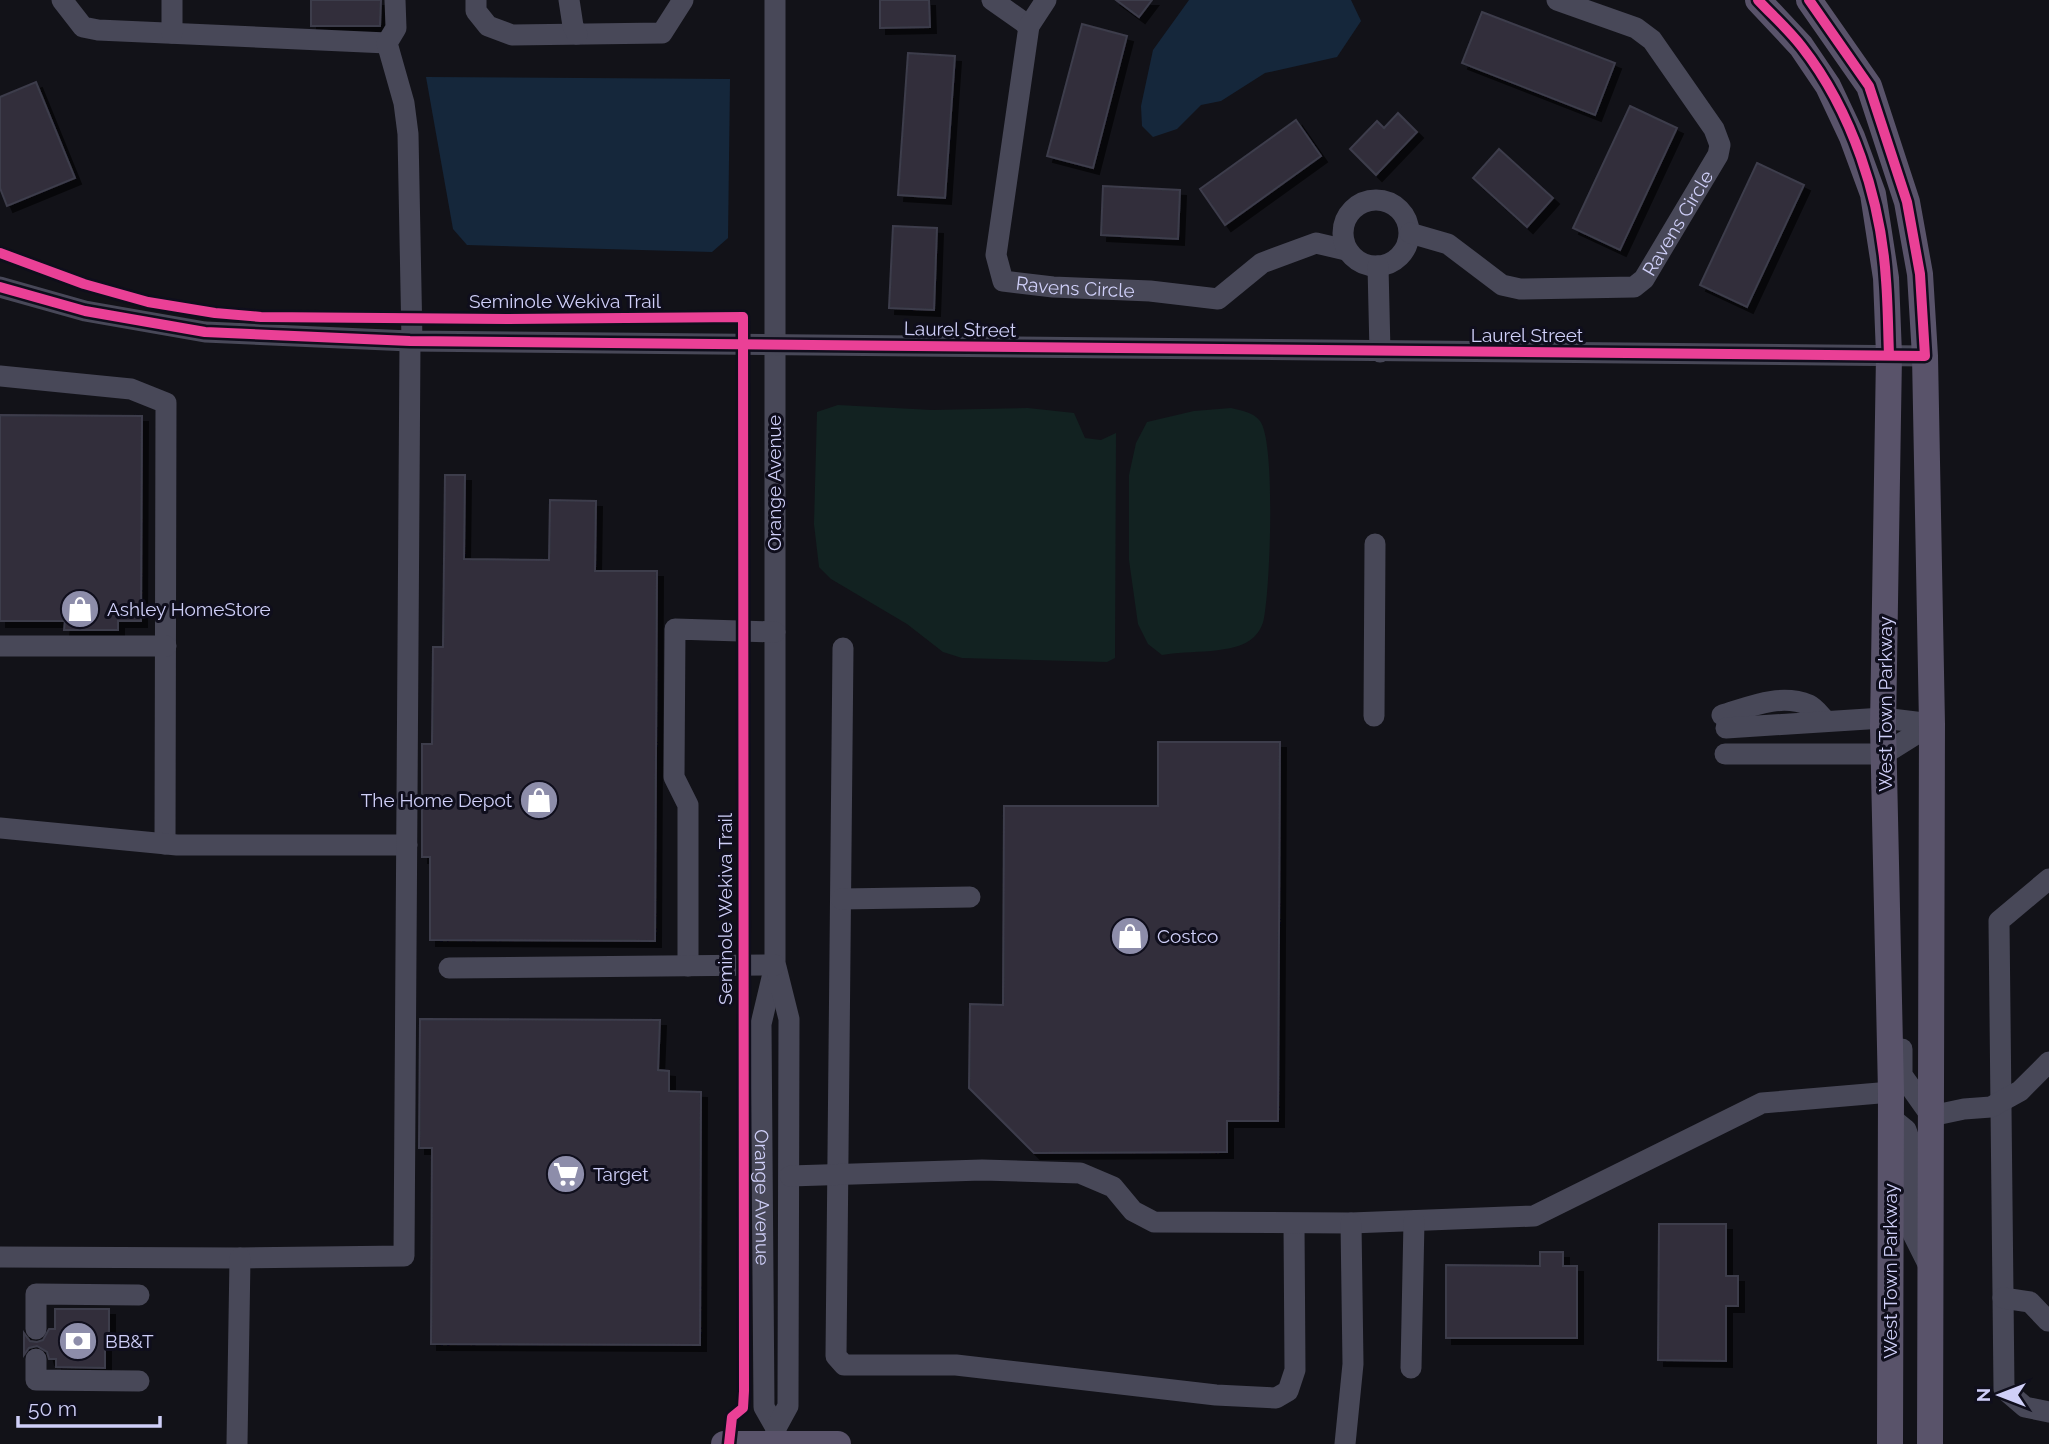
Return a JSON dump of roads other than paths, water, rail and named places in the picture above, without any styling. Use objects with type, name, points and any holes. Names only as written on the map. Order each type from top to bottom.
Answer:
[{"type":"main road","name":"West Town Parkway","points":[[1758,0],[1801,46],[1828,86],[1873,194],[1886,278],[1889,355],[1883,718],[1891,1105],[1890,1444]]},
{"type":"main road","points":[[1809,0],[1869,86],[1907,202],[1920,274],[1925,356],[1933,724],[1930,1444]]},
{"type":"main road","points":[[724,1444],[776,1438],[838,1444]]},
{"type":"street","points":[[62,0],[83,27],[98,30],[387,43]]},
{"type":"street","points":[[172,0],[172,33]]},
{"type":"street","points":[[0,1257],[404,1256],[411,341],[408,134],[404,103],[387,43],[396,28],[396,0]]},
{"type":"street","points":[[476,0],[476,11],[488,26],[512,36],[662,33],[683,0]]},
{"type":"street","points":[[569,0],[573,26],[578,34]]},
{"type":"street","name":"Orange Avenue","points":[[775,0],[775,965],[761,1024],[761,1035],[764,1407],[776,1438]]},
{"type":"street","points":[[992,0],[1029,26]]},
{"type":"street","name":"Ravens Circle","points":[[1046,0],[1029,26],[996,255],[1003,281],[1053,287],[1150,291],[1218,299],[1262,263],[1316,243],[1346,250],[1359,262],[1378,266]]},
{"type":"street","name":"Ravens Circle","points":[[1410,233],[1448,244],[1502,285],[1520,289],[1634,287],[1644,279],[1718,155],[1720,145],[1714,129],[1653,40],[1636,28],[1557,0]]},
{"type":"street","points":[[1346,250],[1341,233],[1346,216],[1359,203],[1376,198],[1392,203],[1405,216],[1410,233],[1405,250],[1392,262],[1378,266],[1380,352]]},
{"type":"street","name":"Laurel Street","points":[[0,287],[85,311],[205,332],[411,341],[1925,356]]},
{"type":"street","points":[[0,376],[131,388],[166,403],[165,844]]},
{"type":"street","points":[[1374,716],[1375,544]]},
{"type":"street","points":[[688,966],[688,805],[674,777],[675,629],[775,632]]},
{"type":"street","points":[[0,646],[166,646]]},
{"type":"street","points":[[843,648],[836,1356],[844,1365],[956,1365],[1216,1395],[1276,1398],[1288,1391],[1295,1370],[1294,1224]]},
{"type":"street","points":[[1724,722],[1883,718],[1933,724]]},
{"type":"street","points":[[1726,754],[1884,754],[1933,724]]},
{"type":"street","points":[[0,828],[165,844],[407,845]]},
{"type":"street","points":[[2049,879],[1999,921],[2004,1389],[2025,1407],[2049,1412]]},
{"type":"street","points":[[841,899],[970,897]]},
{"type":"street","points":[[1888,945],[1901,971],[1902,1075],[1931,1116],[1991,1107],[2020,1091],[2049,1062]]},
{"type":"street","points":[[449,968],[775,965]]},
{"type":"street","name":"Orange Avenue","points":[[775,965],[789,1019],[790,1177],[788,1406],[776,1438]]},
{"type":"street","points":[[790,1177],[982,1170],[1080,1173],[1113,1187],[1133,1211],[1154,1222],[1294,1224],[1534,1216],[1762,1103],[1891,1105],[1906,1130],[1913,1150],[1913,1234],[1931,1270]]},
{"type":"street","points":[[1411,1368],[1414,1221]]},
{"type":"street","points":[[1345,1444],[1353,1364],[1350,1223]]},
{"type":"street","points":[[237,1444],[240,1258]]},
{"type":"street","points":[[36,1329],[36,1294],[139,1295]]},
{"type":"street","points":[[2003,1298],[2029,1302],[2048,1321]]},
{"type":"street","points":[[36,1359],[36,1380],[139,1381]]},
{"type":"water","points":[[1189,0],[1351,0],[1361,21],[1337,57],[1265,73],[1221,101],[1201,105],[1177,129],[1153,137],[1142,126],[1141,106],[1153,50]]},
{"type":"water","points":[[426,77],[730,79],[728,238],[712,252],[467,245],[453,229]]},
{"type":"place","name":"Ashley HomeStore","points":[[80,609]]},
{"type":"place","name":"The Home Depot","points":[[539,800]]},
{"type":"place","name":"Costco","points":[[1130,936]]},
{"type":"place","name":"Target","points":[[566,1174]]},
{"type":"place","name":"BB&T","points":[[78,1341]]}]
